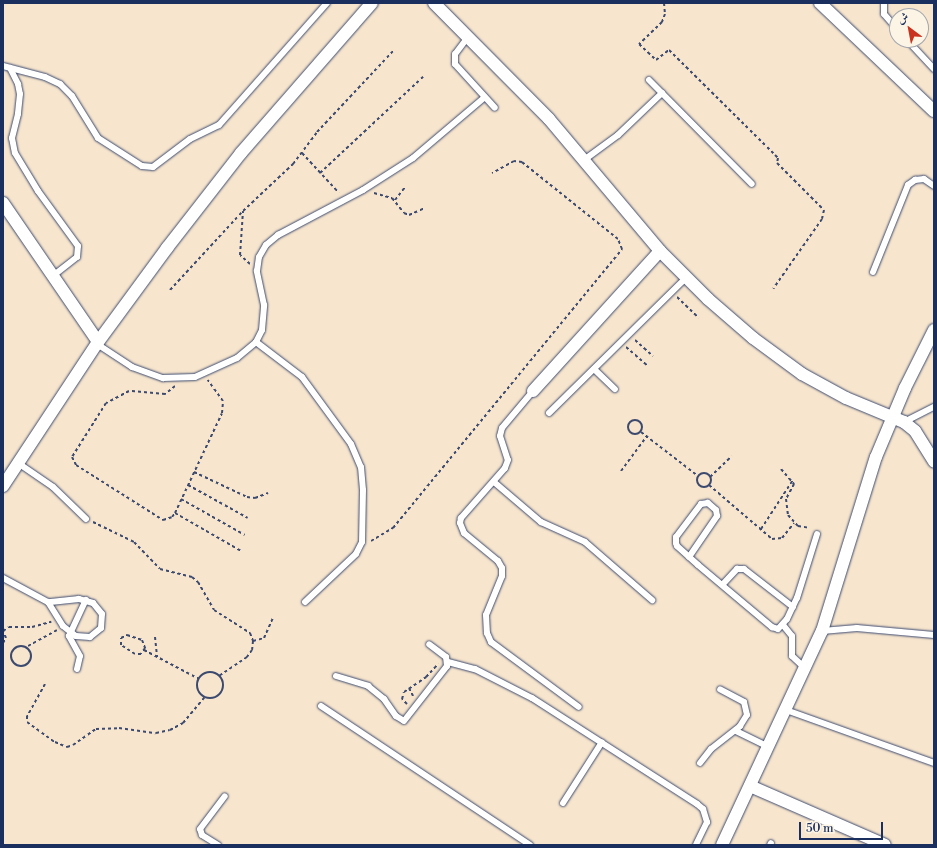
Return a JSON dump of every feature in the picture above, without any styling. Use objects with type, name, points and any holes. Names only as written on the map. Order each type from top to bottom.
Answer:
[{"type":"street","points":[[3,486],[98,343],[166,248],[241,153],[372,3]]},
{"type":"street","points":[[434,3],[549,119],[660,251],[686,278],[753,338],[802,374],[846,398],[904,422],[915,431],[934,462]]},
{"type":"street","points":[[820,3],[934,112]]},
{"type":"street","points":[[3,203],[98,343]]},
{"type":"street","points":[[533,391],[660,251]]},
{"type":"street","points":[[722,845],[806,669],[822,631],[876,457],[892,416],[934,330]]},
{"type":"street","points":[[750,786],[885,845]]},
{"type":"lane","points":[[3,66],[45,77],[60,84],[72,96],[98,138],[142,166],[153,167],[190,139],[219,125],[327,3]]},
{"type":"lane","points":[[884,3],[884,14],[889,20]]},
{"type":"lane","points":[[468,37],[455,54],[455,64],[495,108]]},
{"type":"lane","points":[[914,48],[934,69]]},
{"type":"lane","points":[[10,68],[18,84],[20,104],[12,138],[15,153],[38,191],[78,246],[77,257],[53,276]]},
{"type":"lane","points":[[18,84],[27,73]]},
{"type":"lane","points":[[648,80],[752,184]]},
{"type":"lane","points":[[584,160],[618,136],[662,93]]},
{"type":"lane","points":[[98,343],[147,374],[179,379],[204,374],[237,358],[256,342],[264,318],[258,266],[266,244],[278,235],[346,200],[413,158],[485,97]]},
{"type":"lane","points":[[873,272],[908,184],[915,180],[924,180],[934,186]]},
{"type":"lane","points":[[549,413],[686,278]]},
{"type":"lane","points":[[256,342],[302,377],[351,444],[363,479],[362,542],[356,554],[305,602]]},
{"type":"lane","points":[[594,369],[616,389]]},
{"type":"lane","points":[[533,391],[502,428],[500,436],[508,460],[505,468],[462,518],[460,523],[464,533],[498,561],[502,568],[502,576],[486,615],[487,634],[498,648],[578,707]]},
{"type":"lane","points":[[904,422],[934,407]]},
{"type":"lane","points":[[18,463],[53,487],[86,519]]},
{"type":"lane","points":[[494,482],[541,522],[585,542],[652,600]]},
{"type":"lane","points":[[689,557],[717,516],[716,510],[708,503],[701,504],[675,540],[677,546],[689,557],[723,584],[774,629],[783,625],[793,607],[817,534]]},
{"type":"lane","points":[[723,584],[737,569],[744,569],[793,607]]},
{"type":"lane","points":[[3,578],[48,602],[86,600],[93,603],[102,614],[101,628],[96,633],[83,638],[70,632],[57,618],[48,602]]},
{"type":"lane","points":[[77,669],[80,656],[70,639],[70,632],[86,600]]},
{"type":"lane","points":[[783,625],[792,636],[792,656],[806,669]]},
{"type":"lane","points":[[822,631],[857,628],[934,636]]},
{"type":"lane","points":[[429,644],[443,654],[448,662],[488,674],[602,742],[703,808],[708,822],[696,845]]},
{"type":"lane","points":[[336,676],[358,682],[377,692],[400,721],[406,720],[445,670],[448,662]]},
{"type":"lane","points":[[700,763],[711,749],[736,731],[744,722],[746,708],[738,698],[720,689]]},
{"type":"lane","points":[[321,706],[530,845]]},
{"type":"lane","points":[[786,710],[934,763]]},
{"type":"lane","points":[[736,731],[769,747]]},
{"type":"lane","points":[[563,803],[602,742]]},
{"type":"lane","points":[[218,845],[202,835],[200,829],[225,796]]},
{"type":"path","points":[[664,3],[666,14],[662,22],[639,44],[656,60],[669,50],[778,158],[777,163],[824,210],[822,219],[773,289]]},
{"type":"path","points":[[170,290],[243,211],[302,153],[317,132],[394,50]]},
{"type":"path","points":[[320,173],[423,77]]},
{"type":"path","points":[[302,153],[346,200]]},
{"type":"path","points":[[362,542],[373,540],[394,528],[622,249],[618,240],[522,162],[514,161],[492,173]]},
{"type":"path","points":[[394,200],[404,187]]},
{"type":"path","points":[[363,190],[394,200],[404,214],[409,216],[424,208]]},
{"type":"path","points":[[243,211],[240,255],[245,262],[258,266]]},
{"type":"path","points":[[672,292],[699,318]]},
{"type":"path","points":[[631,332],[641,347],[653,356]]},
{"type":"path","points":[[620,343],[648,366]]},
{"type":"path","points":[[179,379],[172,391],[165,394],[129,391],[106,403],[72,457],[76,465],[159,519],[168,520],[175,512],[223,406],[220,396],[204,374]]},
{"type":"path","points":[[641,432],[642,426],[639,421],[633,420],[628,424],[628,430],[632,434],[641,432],[698,476],[699,485],[704,487],[709,485]]},
{"type":"path","points":[[621,471],[647,436]]},
{"type":"path","points":[[709,485],[710,477],[732,456]]},
{"type":"path","points":[[781,469],[793,480]]},
{"type":"path","points":[[194,472],[247,497],[262,496],[268,492]]},
{"type":"path","points":[[698,476],[706,473],[710,477]]},
{"type":"path","points":[[793,480],[786,507],[794,523],[804,528],[813,529],[817,534]]},
{"type":"path","points":[[761,529],[793,480]]},
{"type":"path","points":[[188,485],[248,518]]},
{"type":"path","points":[[709,485],[772,539],[778,540],[794,523]]},
{"type":"path","points":[[181,499],[245,535]]},
{"type":"path","points":[[175,512],[242,551]]},
{"type":"path","points":[[86,519],[134,542],[160,568],[192,577],[198,582],[214,610],[243,627],[250,633],[253,641],[252,650],[247,657],[219,676]]},
{"type":"path","points":[[3,644],[6,638],[3,631],[9,627],[41,626],[57,618]]},
{"type":"path","points":[[253,641],[264,638],[273,618]]},
{"type":"path","points":[[27,647],[32,654],[30,662],[23,666],[15,664],[11,658],[12,650],[19,645],[27,647],[63,626]]},
{"type":"path","points":[[127,635],[141,639],[144,644],[144,650],[137,655],[121,645],[121,638],[127,635]]},
{"type":"path","points":[[155,637],[157,657]]},
{"type":"path","points":[[144,650],[199,679]]},
{"type":"path","points":[[410,715],[408,705],[402,699],[404,692],[413,684],[426,677],[435,665],[448,662]]},
{"type":"path","points":[[208,672],[219,676],[223,684],[221,692],[214,697],[205,697],[197,688],[199,679],[208,672]]},
{"type":"path","points":[[45,684],[27,716],[27,722],[55,742],[67,747],[73,745],[96,729],[119,728],[156,733],[170,730],[183,723],[205,697]]}]
